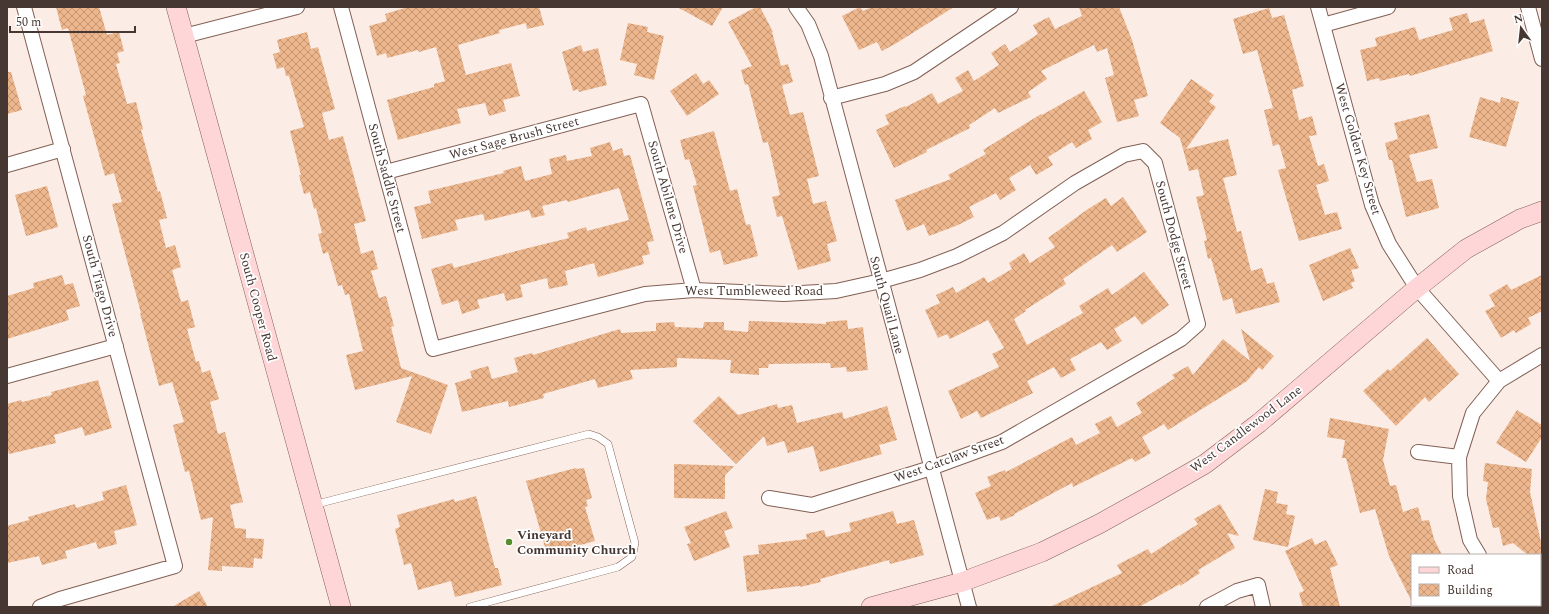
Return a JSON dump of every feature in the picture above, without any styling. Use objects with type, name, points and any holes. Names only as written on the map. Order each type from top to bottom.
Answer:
[{"type":"street","name":"South Tiago Drive","points":[[24,7],[175,566],[60,599],[40,607]]},
{"type":"street","name":"South Cooper Road","points":[[176,7],[341,607]]},
{"type":"street","points":[[184,36],[297,7]]},
{"type":"street","name":"South Saddle Street","points":[[341,7],[434,349]]},
{"type":"street","name":"South Quail Lane","points":[[796,7],[808,24],[821,56],[831,98],[969,607]]},
{"type":"street","points":[[831,98],[884,84],[914,72],[1010,7]]},
{"type":"street","name":"West Golden Key Street","points":[[1318,7],[1372,205],[1389,244],[1417,288],[1499,381]]},
{"type":"street","points":[[1323,25],[1388,7]]},
{"type":"street","points":[[1528,7],[1542,59]]},
{"type":"street","name":"West Sage Brush Street","points":[[386,172],[642,104]]},
{"type":"street","name":"South Abilene Drive","points":[[642,104],[694,290]]},
{"type":"street","points":[[7,165],[63,149]]},
{"type":"street","name":"West Tumbleweed Road","points":[[434,349],[645,294],[694,290],[784,294],[836,291],[881,281],[920,270],[957,256],[1003,233],[1075,183],[1124,155],[1143,150]]},
{"type":"street","name":"South Dodge Street","points":[[1143,150],[1155,163],[1198,324]]},
{"type":"street","name":"West Candlewood Lane","points":[[871,607],[962,582],[1042,552],[1099,524],[1205,464],[1259,423],[1417,288],[1466,249],[1520,220],[1542,211]]},
{"type":"street","name":"West Catclaw Street","points":[[769,498],[812,505],[931,468],[1002,442],[1181,339],[1198,324]]},
{"type":"street","points":[[7,376],[116,346]]},
{"type":"street","points":[[1478,554],[1470,540],[1460,496],[1458,457],[1473,413],[1499,381],[1542,355]]},
{"type":"street","points":[[1418,452],[1458,457]]},
{"type":"street","points":[[1207,607],[1237,591],[1258,585],[1263,607]]},
{"type":"lane","points":[[313,505],[589,434],[598,437],[608,444],[635,543],[632,557],[618,567],[470,607]]},
{"type":"building","points":[[56,7],[99,7],[107,35],[119,32],[124,51],[117,53],[120,63],[116,64],[127,104],[136,102],[143,129],[141,130],[158,192],[160,191],[167,218],[159,220],[166,248],[175,245],[181,267],[172,270],[181,302],[188,300],[195,327],[187,329],[196,362],[199,361],[202,373],[210,370],[219,399],[210,402],[218,434],[225,432],[243,502],[230,505],[235,528],[246,529],[246,538],[264,539],[262,559],[254,558],[253,568],[222,566],[222,571],[208,570],[213,517],[201,520],[189,471],[185,472],[173,425],[184,422],[172,382],[159,386],[112,204],[122,202],[114,173],[105,176],[83,96],[86,95],[68,28],[62,30]]},
{"type":"building","points":[[408,7],[539,7],[544,25],[527,29],[526,23],[499,30],[500,33],[458,45],[466,75],[511,63],[520,96],[503,100],[506,111],[489,116],[485,103],[457,109],[461,123],[398,140],[387,100],[434,87],[434,84],[445,81],[436,47],[387,58],[386,53],[377,56],[369,26],[387,21],[385,14]]},
{"type":"building","points":[[677,7],[723,7],[712,26]]},
{"type":"building","points":[[756,7],[760,7],[773,32],[781,66],[788,64],[793,82],[782,85],[790,115],[803,112],[819,176],[807,179],[813,204],[826,201],[837,241],[827,244],[831,261],[798,270],[782,216],[777,217],[772,197],[780,195],[768,142],[763,143],[748,84],[745,85],[741,70],[752,66],[728,22]]},
{"type":"building","points":[[860,7],[863,11],[872,7],[954,7],[882,51],[877,42],[859,50],[842,16]]},
{"type":"building","points":[[1079,7],[1119,7],[1132,40],[1148,96],[1134,100],[1139,116],[1117,122],[1105,78],[1114,75],[1107,48],[1097,52],[1094,45],[1041,71],[1047,79],[1028,92],[1031,97],[998,113],[995,108],[969,125],[970,128],[926,150],[927,152],[894,168],[876,130],[889,124],[885,115],[905,106],[906,107],[932,93],[938,104],[963,91],[955,78],[968,70],[974,81],[999,65],[991,53],[1005,44],[1010,52],[1038,34],[1033,25],[1049,17],[1055,29],[1082,16]]},
{"type":"building","points":[[1269,8],[1272,18],[1284,15],[1304,86],[1292,90],[1299,120],[1312,116],[1317,135],[1309,136],[1318,166],[1324,164],[1329,181],[1316,185],[1325,215],[1337,212],[1342,229],[1299,241],[1278,170],[1286,168],[1279,144],[1273,146],[1264,110],[1273,108],[1257,50],[1243,54],[1233,19]]},
{"type":"building","points":[[1467,13],[1470,23],[1484,19],[1493,51],[1410,76],[1409,74],[1380,81],[1379,78],[1367,81],[1360,50],[1377,46],[1375,38],[1415,27],[1419,40],[1453,30],[1449,18]]},
{"type":"building","points":[[628,23],[648,27],[647,32],[664,36],[654,80],[634,75],[637,64],[620,60]]},
{"type":"building","points":[[307,32],[311,49],[318,47],[335,109],[322,113],[329,140],[343,136],[366,221],[354,224],[361,254],[373,250],[378,269],[371,271],[379,298],[386,296],[394,326],[391,327],[401,368],[448,385],[431,434],[396,422],[412,376],[355,390],[346,355],[363,351],[349,294],[345,295],[342,285],[338,286],[328,252],[323,254],[318,234],[322,233],[316,208],[314,209],[310,192],[304,194],[290,131],[304,127],[289,76],[286,76],[284,67],[277,69],[273,54],[280,52],[277,40]]},
{"type":"building","points":[[581,45],[583,52],[598,48],[607,85],[579,92],[578,89],[573,91],[562,52]]},
{"type":"building","points":[[7,72],[11,72],[22,110],[7,114]]},
{"type":"building","points":[[696,73],[703,84],[709,80],[719,94],[687,116],[670,91]]},
{"type":"building","points":[[1191,79],[1214,95],[1209,102],[1216,107],[1186,149],[1228,139],[1237,175],[1223,178],[1237,232],[1241,231],[1251,271],[1262,268],[1267,284],[1274,282],[1280,302],[1236,314],[1232,298],[1223,301],[1211,258],[1208,259],[1204,241],[1207,240],[1196,197],[1204,195],[1198,169],[1189,171],[1180,138],[1160,123]]},
{"type":"building","points":[[1084,91],[1102,122],[1088,130],[1092,139],[1076,148],[1072,142],[1048,157],[1053,165],[1036,175],[1030,165],[1009,178],[1016,190],[1000,200],[996,193],[969,207],[974,217],[958,225],[929,236],[924,224],[907,231],[895,200],[951,179],[948,175],[986,154],[983,150],[1041,114],[1042,115]]},
{"type":"building","points":[[1480,97],[1500,103],[1501,97],[1519,102],[1506,147],[1469,137]]},
{"type":"building","points":[[1429,114],[1438,148],[1409,155],[1417,182],[1432,179],[1439,208],[1406,217],[1392,160],[1389,160],[1385,143],[1398,139],[1394,123]]},
{"type":"building","points":[[714,131],[730,191],[737,189],[746,225],[750,224],[758,256],[724,265],[720,250],[710,253],[693,186],[697,185],[689,159],[685,160],[680,140]]},
{"type":"building","points":[[610,142],[613,151],[622,148],[624,156],[630,155],[654,241],[647,242],[650,254],[642,256],[644,264],[598,277],[594,263],[565,271],[568,285],[549,289],[547,278],[520,285],[523,297],[506,301],[504,293],[477,300],[480,308],[462,314],[458,300],[442,305],[431,269],[452,263],[454,268],[569,238],[567,233],[586,227],[587,231],[629,220],[619,188],[568,202],[567,200],[542,206],[545,215],[532,218],[529,210],[485,221],[483,214],[455,220],[458,230],[422,239],[414,207],[431,203],[428,191],[504,173],[503,171],[521,166],[525,181],[552,174],[549,159],[566,155],[567,161],[592,156],[590,148]]},
{"type":"building","points":[[47,186],[58,227],[26,236],[15,195]]},
{"type":"building","points":[[1123,197],[1147,232],[1117,252],[1112,245],[1063,279],[1066,284],[1025,310],[1026,311],[1014,319],[1027,345],[1083,313],[1079,306],[1108,288],[1112,295],[1144,272],[1169,305],[1142,325],[1135,316],[1114,329],[1122,341],[1107,350],[1101,342],[1070,359],[1076,370],[1061,378],[1054,367],[1027,381],[1033,393],[981,418],[977,411],[961,419],[948,391],[999,367],[992,354],[1004,348],[988,320],[950,339],[947,334],[938,338],[925,310],[940,303],[936,295],[953,287],[956,293],[984,277],[988,283],[1012,269],[1009,263],[1024,253],[1030,263],[1055,247],[1048,238],[1088,209],[1106,198],[1111,206]]},
{"type":"building","points":[[1350,248],[1359,268],[1351,270],[1355,281],[1351,283],[1353,288],[1323,301],[1309,265]]},
{"type":"building","points":[[62,275],[65,285],[73,283],[80,306],[66,310],[69,320],[7,339],[7,296],[34,288],[33,283]]},
{"type":"building","points":[[1542,275],[1542,311],[1528,318],[1531,324],[1516,333],[1514,330],[1501,338],[1485,311],[1495,306],[1489,295],[1507,284],[1511,290]]},
{"type":"building","points":[[847,320],[848,329],[863,327],[868,370],[847,372],[846,367],[831,368],[830,363],[769,364],[768,368],[759,368],[759,375],[730,373],[731,360],[677,358],[677,367],[630,370],[633,379],[598,388],[595,379],[543,394],[544,398],[509,407],[508,401],[462,412],[455,383],[472,378],[470,371],[488,366],[492,379],[518,372],[514,358],[532,353],[533,355],[620,329],[621,333],[656,331],[656,323],[674,322],[675,327],[703,328],[704,322],[724,322],[724,330],[748,332],[749,321],[826,324],[826,322]]},
{"type":"building","points":[[1241,329],[1274,356],[1262,370],[1259,367],[1247,381],[1168,430],[1164,424],[1142,437],[1151,453],[1135,462],[1132,458],[1073,487],[1072,483],[1014,514],[1015,515],[1001,521],[999,516],[987,520],[975,493],[991,486],[987,477],[1005,470],[1006,472],[1072,437],[1076,445],[1100,433],[1095,424],[1111,416],[1117,427],[1142,413],[1136,403],[1175,378],[1172,375],[1188,366],[1193,375],[1223,339],[1250,361]]},
{"type":"building","points":[[1427,338],[1459,374],[1429,402],[1425,397],[1396,426],[1363,391],[1388,369],[1390,371]]},
{"type":"building","points":[[98,380],[112,428],[85,436],[82,427],[54,435],[56,443],[9,454],[7,446],[7,404],[52,395],[51,392]]},
{"type":"building","points":[[719,396],[738,415],[777,404],[778,408],[792,405],[797,423],[842,412],[844,419],[887,406],[897,440],[879,445],[882,454],[820,472],[813,446],[788,453],[784,441],[767,446],[764,436],[736,464],[693,421]]},
{"type":"building","points":[[1517,410],[1542,425],[1542,437],[1526,462],[1496,443]]},
{"type":"building","points":[[1330,418],[1389,429],[1383,460],[1390,486],[1396,485],[1403,512],[1418,507],[1422,521],[1429,520],[1434,539],[1442,554],[1411,554],[1411,600],[1389,556],[1375,509],[1360,513],[1346,458],[1342,458],[1345,440],[1327,437]]},
{"type":"building","points":[[1485,463],[1532,469],[1530,492],[1542,547],[1542,555],[1527,554],[1513,543],[1503,546],[1499,527],[1493,528],[1486,499],[1488,482],[1483,481]]},
{"type":"building","points":[[674,464],[734,466],[725,475],[725,499],[674,498]]},
{"type":"building","points":[[576,468],[584,468],[592,498],[586,500],[588,506],[585,507],[595,541],[547,554],[526,481]]},
{"type":"building","points":[[126,485],[137,525],[114,531],[117,544],[98,549],[96,542],[65,551],[67,558],[42,565],[39,556],[7,563],[7,526],[29,520],[28,517],[75,504],[76,508],[104,500],[102,492]]},
{"type":"building","points":[[1265,489],[1278,492],[1276,503],[1288,505],[1286,514],[1295,516],[1288,547],[1253,540]]},
{"type":"building","points":[[476,496],[495,568],[498,568],[502,585],[455,597],[451,581],[418,590],[411,563],[404,565],[395,529],[400,527],[397,515],[454,499],[455,502]]},
{"type":"building","points":[[1220,504],[1239,536],[1227,533],[1235,548],[1198,570],[1200,573],[1180,586],[1180,584],[1139,607],[1050,607],[1122,573],[1117,565],[1148,549],[1151,554],[1198,524],[1194,519]]},
{"type":"building","points":[[726,511],[733,528],[724,531],[730,547],[694,561],[687,544],[691,543],[684,527]]},
{"type":"building","points":[[893,511],[897,524],[914,520],[924,555],[890,564],[889,560],[820,579],[821,582],[800,587],[747,592],[743,556],[759,554],[758,545],[807,539],[806,534],[824,530],[826,537],[851,531],[849,523]]},
{"type":"building","points":[[1312,538],[1315,545],[1326,540],[1338,565],[1330,568],[1340,607],[1303,607],[1299,593],[1304,591],[1285,551]]},
{"type":"building","points":[[199,591],[208,607],[172,607]]},
{"type":"place","name":"Vineyard Community Church","points":[[509,542]]}]
